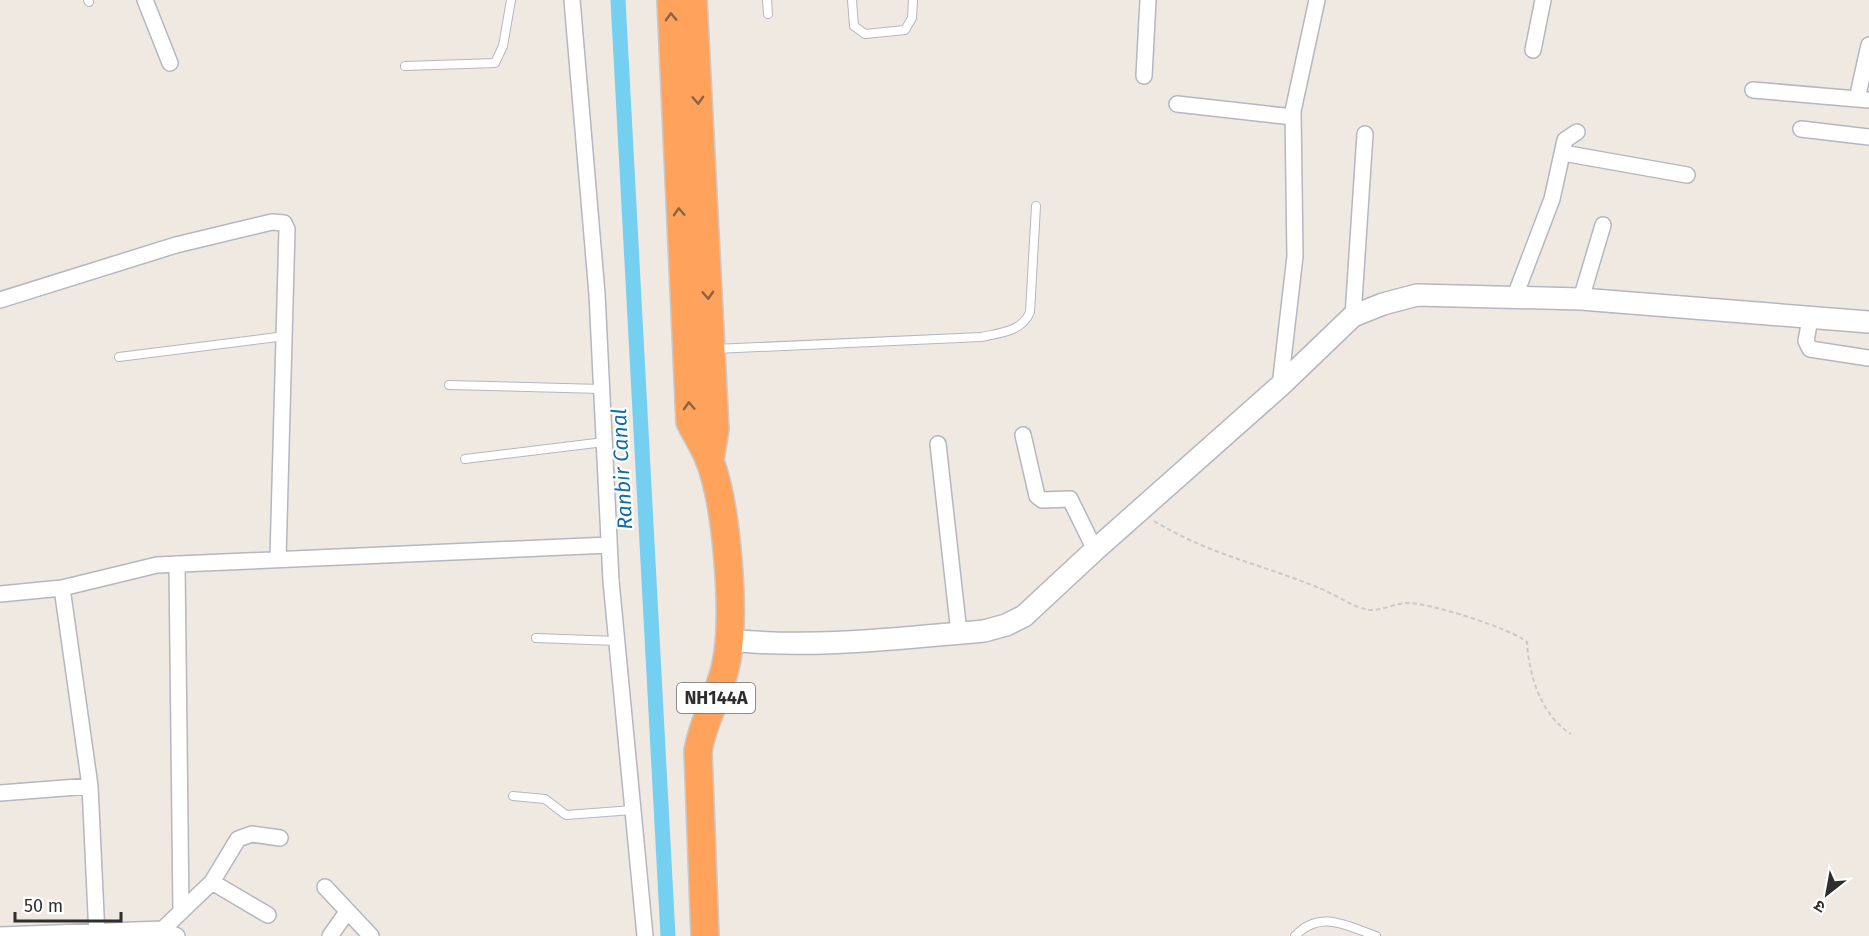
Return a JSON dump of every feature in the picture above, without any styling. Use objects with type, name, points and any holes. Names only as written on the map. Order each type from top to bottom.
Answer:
[{"type":"highway","name":"NH144A","points":[[671,0],[690,422],[710,460],[725,531],[729,640],[722,681],[704,724],[698,751],[705,936]]},
{"type":"highway","name":"NH144A","points":[[693,0],[715,429],[710,460]]},
{"type":"street","points":[[146,0],[170,63]]},
{"type":"street","points":[[573,0],[597,294],[616,641],[645,936]]},
{"type":"street","points":[[1144,76],[1148,0]]},
{"type":"street","points":[[1280,387],[1295,256],[1293,117],[1296,91],[1317,0]]},
{"type":"street","points":[[1533,50],[1543,0]]},
{"type":"street","points":[[1753,90],[1863,100],[1869,45]]},
{"type":"street","points":[[1178,104],[1293,117]]},
{"type":"street","points":[[1801,129],[1869,137]]},
{"type":"street","points":[[1515,296],[1552,199],[1566,138],[1576,132]]},
{"type":"street","points":[[1353,316],[1365,134]]},
{"type":"street","points":[[1563,153],[1687,175]]},
{"type":"street","points":[[0,300],[176,245],[279,222],[285,223],[287,229],[286,336],[278,558]]},
{"type":"street","points":[[1581,299],[1603,225]]},
{"type":"street","points":[[729,640],[761,644],[816,644],[984,632],[1024,616],[1138,511],[1280,387],[1353,316],[1383,304],[1417,295],[1515,296],[1581,299],[1869,322]]},
{"type":"street","points":[[1810,319],[1806,341],[1810,349],[1869,358]]},
{"type":"street","points":[[1023,435],[1037,496],[1042,500],[1063,497],[1070,499],[1095,550]]},
{"type":"street","points":[[938,444],[959,633]]},
{"type":"street","points":[[0,594],[62,588],[158,565],[278,558],[458,554],[609,545]]},
{"type":"street","points":[[177,564],[181,912]]},
{"type":"street","points":[[62,588],[90,786],[98,935]]},
{"type":"street","points":[[0,793],[90,786]]},
{"type":"street","points":[[0,935],[170,932],[181,912],[212,882],[240,837],[252,834],[280,838]]},
{"type":"street","points":[[212,882],[268,915]]},
{"type":"street","points":[[326,887],[371,936]]},
{"type":"street","points":[[330,936],[347,912]]},
{"type":"lane","points":[[405,66],[495,63],[503,46],[511,0]]},
{"type":"lane","points":[[767,0],[768,14]]},
{"type":"lane","points":[[852,0],[854,27],[865,34],[905,30],[912,18],[913,0]]},
{"type":"lane","points":[[711,349],[981,337],[1008,332],[1022,324],[1030,312],[1036,206]]},
{"type":"lane","points":[[119,357],[286,336]]},
{"type":"lane","points":[[449,385],[601,389]]},
{"type":"lane","points":[[465,459],[604,442]]},
{"type":"lane","points":[[536,638],[616,641]]},
{"type":"lane","points":[[513,796],[545,799],[566,815],[633,810]]},
{"type":"lane","points":[[1295,936],[1301,930],[1323,920],[1334,921],[1376,936]]},
{"type":"path","points":[[1138,511],[1181,537],[1214,552],[1319,588],[1357,607],[1373,610],[1414,603],[1465,617],[1519,636],[1527,642],[1528,657],[1546,710],[1571,734]]},
{"type":"waterway","name":"Ranbir Canal","points":[[618,0],[668,936]]}]
